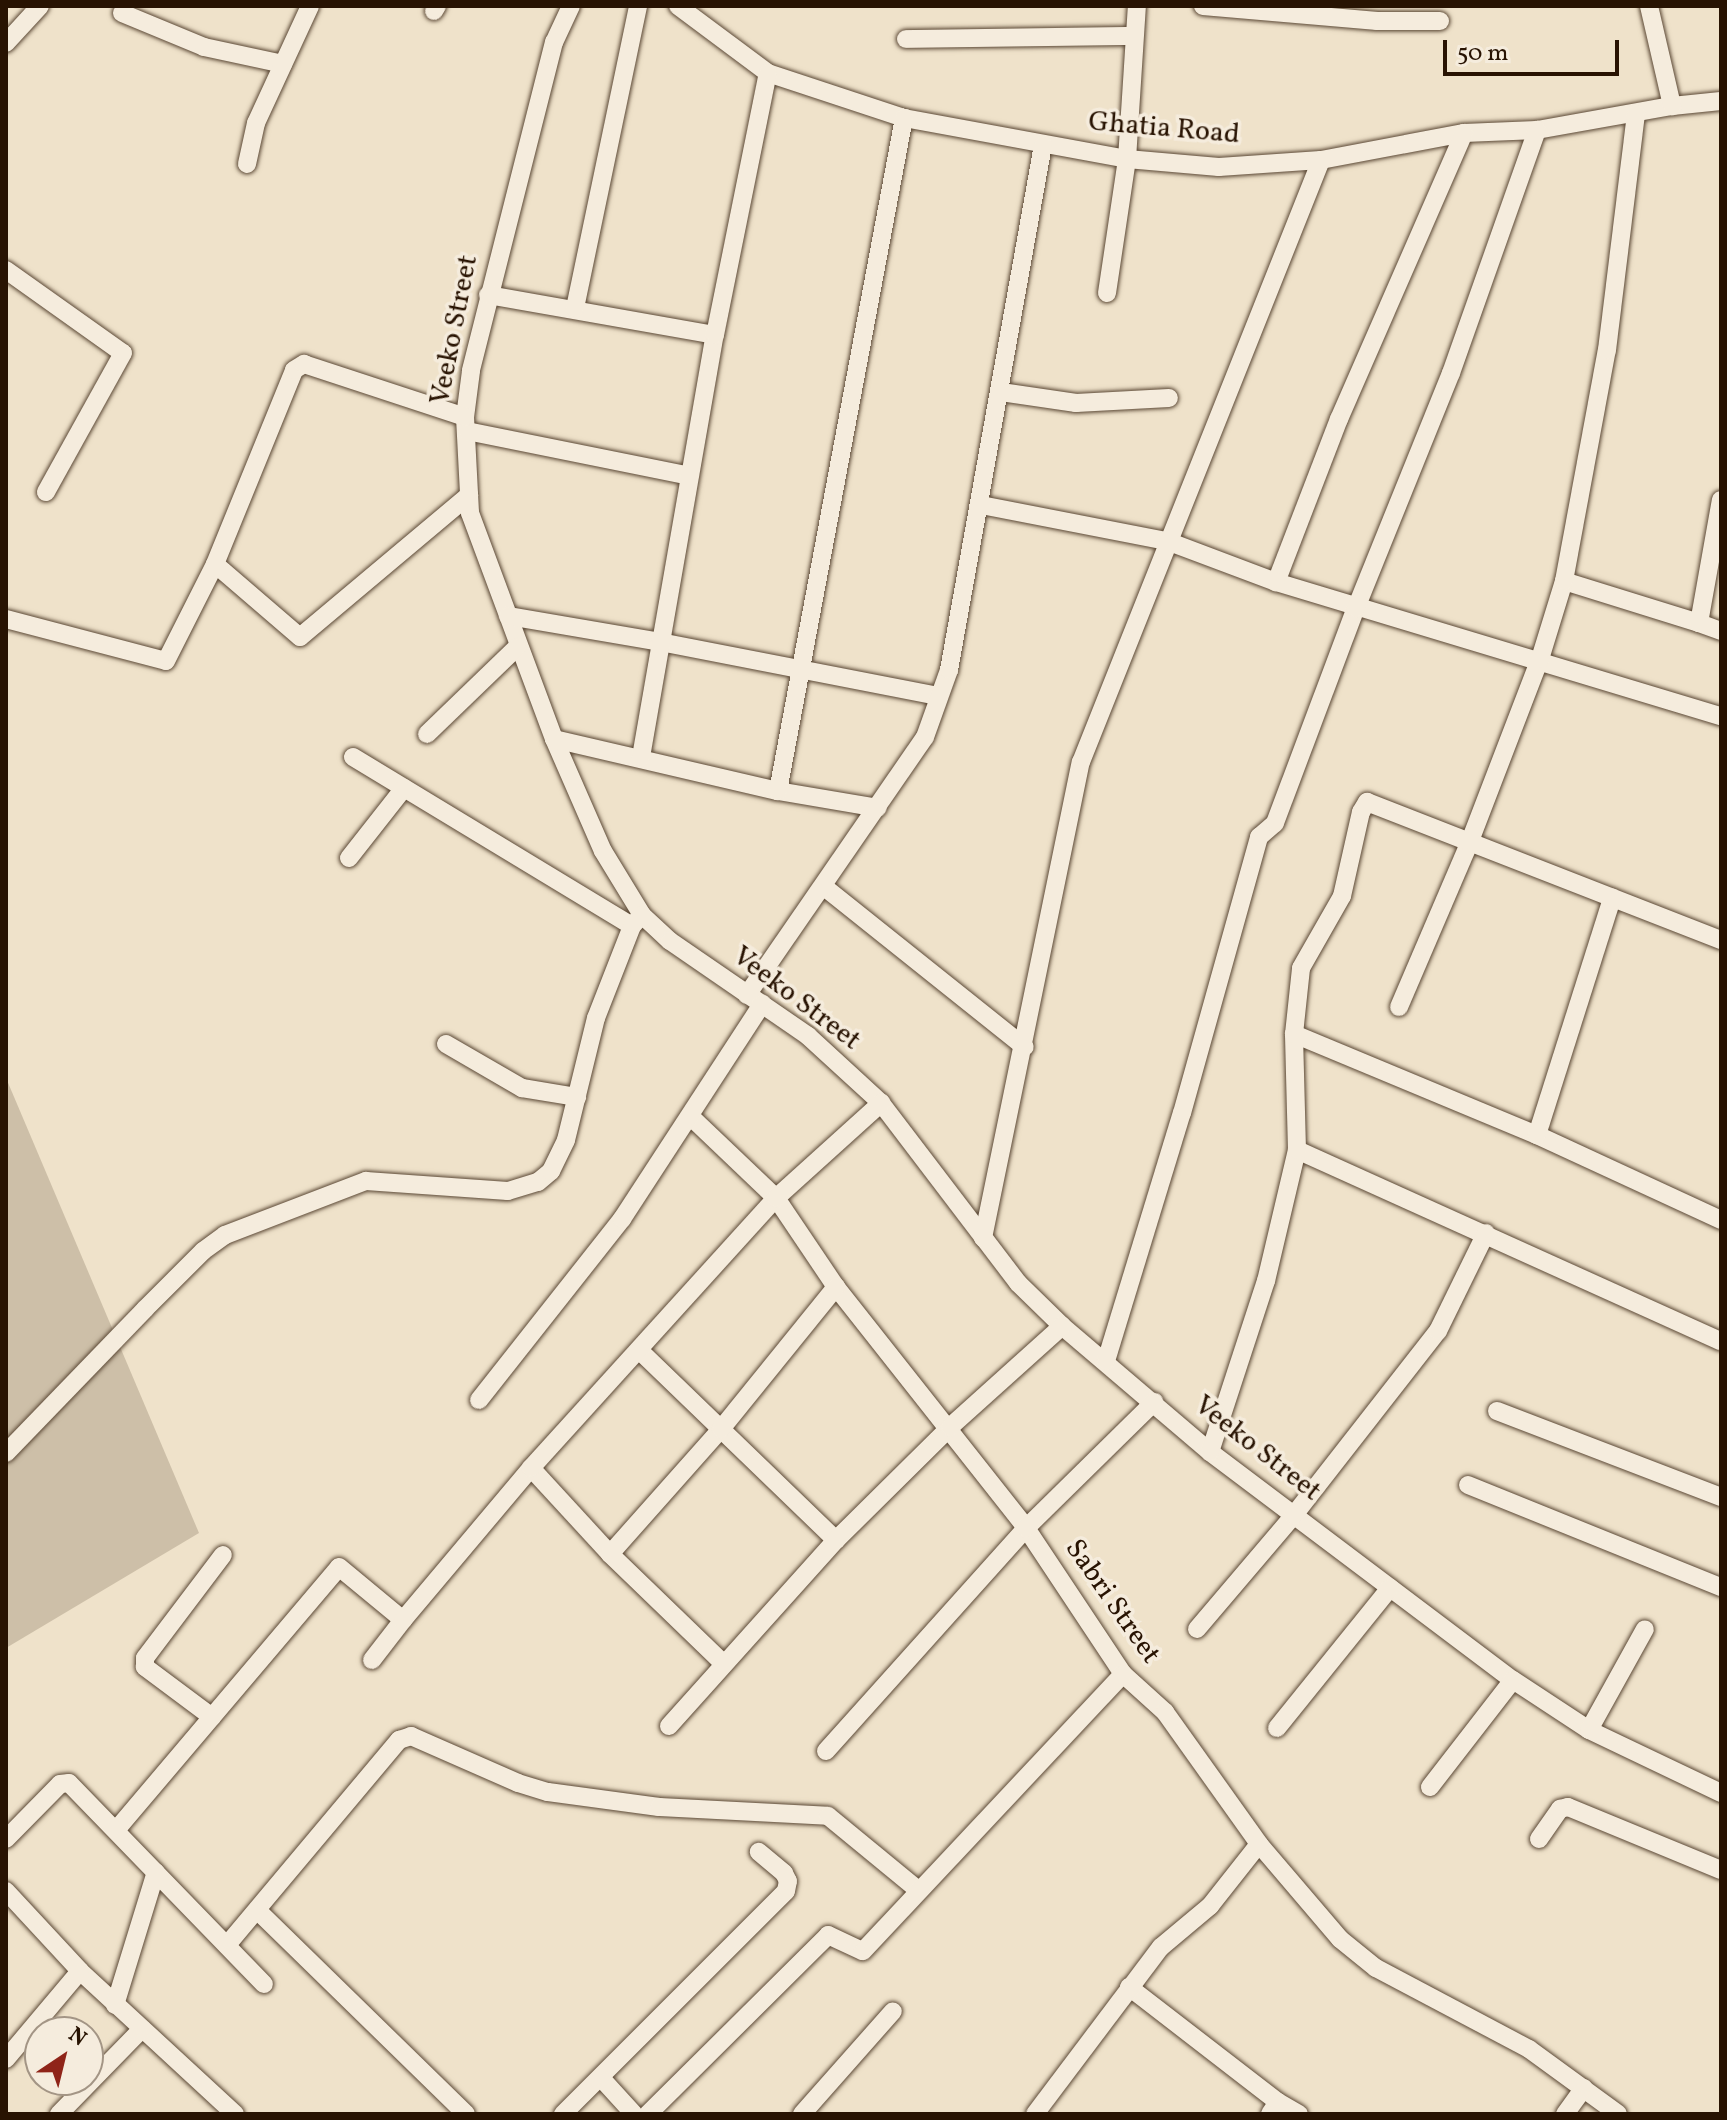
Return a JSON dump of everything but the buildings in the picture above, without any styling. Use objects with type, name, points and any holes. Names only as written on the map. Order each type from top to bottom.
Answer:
[{"type":"street","points":[[6,43],[40,6]]},
{"type":"street","points":[[247,164],[256,123],[310,6]]},
{"type":"street","name":"Veeko Street","points":[[571,6],[554,42],[488,295],[466,424],[470,513],[517,647],[554,739],[637,921],[808,1036],[881,1103],[1018,1283],[1062,1326],[1210,1452],[1513,1680],[1589,1730],[1721,1793]]},
{"type":"street","points":[[575,308],[638,6]]},
{"type":"street","name":"Ghatia Road","points":[[678,6],[768,73],[904,118],[1127,159],[1219,167],[1321,160],[1464,133],[1537,130],[1672,106],[1721,101]]},
{"type":"street","points":[[1107,293],[1127,159],[1137,6]]},
{"type":"street","points":[[1203,6],[1377,21],[1440,21]]},
{"type":"street","points":[[1649,6],[1672,106]]},
{"type":"street","points":[[122,13],[204,47],[283,64]]},
{"type":"street","points":[[906,39],[1134,36]]},
{"type":"street","points":[[641,757],[715,335],[768,73]]},
{"type":"street","points":[[1399,1007],[1470,841],[1540,659],[1564,581],[1607,350],[1636,114]]},
{"type":"street","points":[[778,791],[904,118]]},
{"type":"street","points":[[1106,1361],[1182,1113],[1259,837],[1275,823],[1356,608],[1451,373],[1537,130]]},
{"type":"street","points":[[1276,582],[1339,419],[1464,133]]},
{"type":"street","points":[[479,1400],[622,1219],[691,1117],[754,1000],[823,886],[925,737],[949,670],[981,505],[1043,145]]},
{"type":"street","points":[[983,1238],[1025,1047],[1081,762],[1321,160]]},
{"type":"street","points":[[6,270],[123,353],[46,492]]},
{"type":"street","points":[[488,295],[715,335]]},
{"type":"street","points":[[6,619],[166,661],[215,564],[294,370],[304,364],[466,424],[690,476]]},
{"type":"street","points":[[1001,392],[1076,403],[1169,398]]},
{"type":"street","points":[[215,564],[300,637],[469,495]]},
{"type":"street","points":[[1699,623],[1721,500]]},
{"type":"street","points":[[981,505],[1167,541],[1356,608],[1540,659],[1721,716]]},
{"type":"street","points":[[1564,581],[1721,631]]},
{"type":"street","points":[[508,616],[939,696]]},
{"type":"street","points":[[427,734],[517,647]]},
{"type":"street","points":[[554,739],[778,791],[878,808]]},
{"type":"street","points":[[6,1453],[203,1251],[225,1235],[366,1181],[520,1190],[538,1182],[551,1171],[566,1140],[596,1018],[637,921],[353,757]]},
{"type":"street","points":[[349,858],[404,788]]},
{"type":"street","points":[[1210,1452],[1266,1281],[1297,1150],[1294,1034],[1301,968],[1342,896],[1361,812],[1367,802],[1721,940]]},
{"type":"street","points":[[823,886],[1025,1047]]},
{"type":"street","points":[[1537,1135],[1612,898]]},
{"type":"street","points":[[1294,1034],[1537,1135],[1721,1220]]},
{"type":"street","points":[[446,1044],[522,1088],[577,1097]]},
{"type":"street","points":[[372,1660],[531,1468],[776,1198],[881,1103]]},
{"type":"street","name":"Sabri Street","points":[[691,1117],[776,1198],[836,1287],[950,1427],[1026,1528],[1123,1674],[1165,1712],[1259,1844],[1340,1939],[1376,1968],[1529,2049],[1618,2114]]},
{"type":"street","points":[[1297,1150],[1721,1341]]},
{"type":"street","points":[[1197,1629],[1294,1515],[1438,1331],[1486,1233]]},
{"type":"street","points":[[610,1554],[721,1429],[836,1287]]},
{"type":"street","points":[[669,1726],[836,1540],[950,1427],[1062,1326]]},
{"type":"street","points":[[639,1350],[836,1540]]},
{"type":"street","points":[[826,1751],[1026,1528],[1154,1402]]},
{"type":"street","points":[[1497,1411],[1721,1497]]},
{"type":"street","points":[[531,1468],[610,1554],[724,1664]]},
{"type":"street","points":[[1468,1485],[1721,1587]]},
{"type":"street","points":[[212,1717],[145,1667],[145,1658],[223,1555]]},
{"type":"street","points":[[117,1829],[339,1567],[403,1620]]},
{"type":"street","points":[[1277,1728],[1390,1588]]},
{"type":"street","points":[[1589,1730],[1645,1629]]},
{"type":"street","points":[[655,2112],[828,1935],[863,1951],[1123,1674]]},
{"type":"street","points":[[1430,1787],[1513,1680]]},
{"type":"street","points":[[227,1945],[399,1740],[411,1736],[518,1783],[548,1792],[659,1807],[828,1816],[918,1890]]},
{"type":"street","points":[[6,1839],[60,1784],[69,1783],[117,1829],[264,1984]]},
{"type":"street","points":[[1539,1839],[1560,1809],[1568,1807],[1721,1870]]},
{"type":"street","points":[[1035,2114],[1161,1947],[1210,1906],[1259,1844]]},
{"type":"street","points":[[563,2114],[602,2079],[786,1891],[788,1881],[784,1873],[759,1852]]},
{"type":"street","points":[[115,2005],[156,1872]]},
{"type":"street","points":[[6,1891],[80,1971],[235,2114]]},
{"type":"street","points":[[257,1910],[466,2114]]},
{"type":"street","points":[[6,2059],[80,1971]]},
{"type":"street","points":[[1129,1987],[1274,2108],[1299,2114]]},
{"type":"street","points":[[802,2114],[893,2011]]},
{"type":"street","points":[[59,2114],[142,2029]]},
{"type":"street","points":[[602,2079],[634,2114]]},
{"type":"street","points":[[1565,2114],[1584,2088]]},
{"type":"street","points":[[205,2114],[218,2098]]},
{"type":"shaded area","points":[[6,1078],[199,1533],[6,1648]]}]
